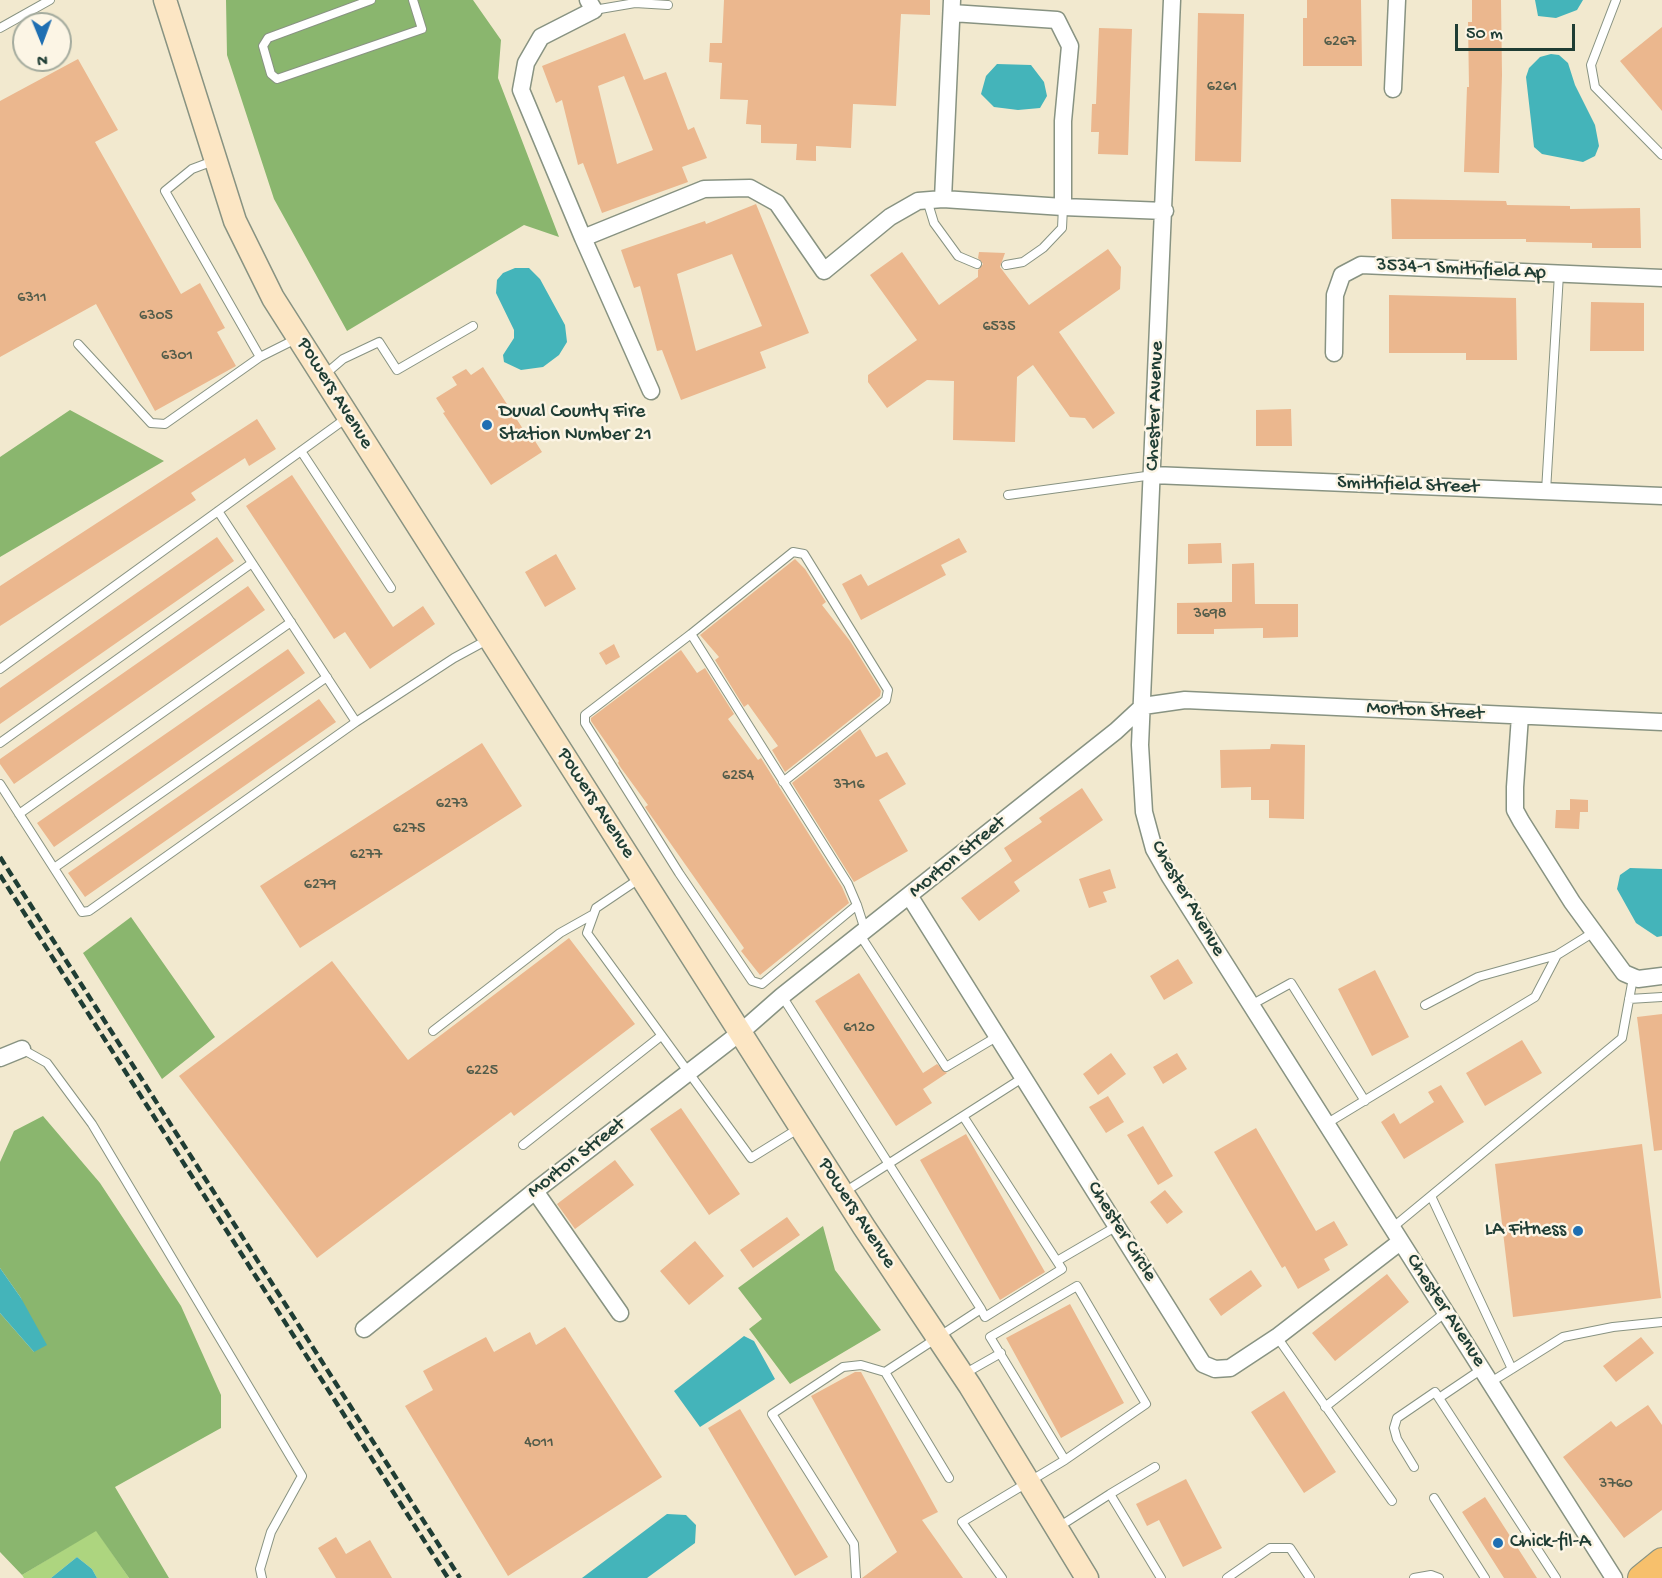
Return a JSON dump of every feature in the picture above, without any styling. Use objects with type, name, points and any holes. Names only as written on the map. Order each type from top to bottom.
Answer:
[{"type":"main road","points":[[1641,1578],[1662,1561]]},
{"type":"street","name":"Powers Avenue","points":[[165,0],[235,221],[254,262],[298,338],[843,1193],[962,1375],[1087,1578]]},
{"type":"street","name":"Chester Avenue","points":[[1173,0],[1154,475],[1140,745],[1142,796],[1154,849],[1250,1005],[1614,1578]]},
{"type":"street","points":[[1393,89],[1397,0]]},
{"type":"street","points":[[591,5],[542,37],[526,63],[521,90],[651,391]]},
{"type":"street","points":[[935,200],[952,6],[1057,20],[1070,46],[1063,121],[1063,207]]},
{"type":"street","points":[[583,238],[704,189],[750,188],[777,203],[824,271],[890,217],[918,201],[1165,211]]},
{"type":"street","name":"3534-1 Smithfield Ap","points":[[1334,353],[1335,295],[1342,275],[1361,265],[1662,278]]},
{"type":"street","name":"Smithfield Street","points":[[1154,475],[1662,496]]},
{"type":"street","name":"Morton Street","points":[[364,1329],[910,897],[1116,731],[1143,706],[1185,700],[1662,722]]},
{"type":"street","points":[[1520,716],[1515,810],[1572,902],[1628,976],[1662,976]]},
{"type":"street","name":"Chester Circle","points":[[910,897],[1203,1364],[1215,1369],[1230,1368],[1277,1337],[1396,1235]]},
{"type":"street","points":[[0,1059],[22,1049]]},
{"type":"street","points":[[536,1191],[620,1313]]},
{"type":"lane","points":[[0,28],[51,0]]},
{"type":"lane","points":[[371,0],[340,4],[268,38],[263,46],[271,74],[278,79],[422,29],[413,0]]},
{"type":"lane","points":[[1616,0],[1591,65],[1595,87],[1662,155]]},
{"type":"lane","points":[[591,5],[635,3],[668,5]]},
{"type":"lane","points":[[216,160],[192,169],[165,191],[260,357]]},
{"type":"lane","points":[[935,200],[934,224],[957,256],[977,264]]},
{"type":"lane","points":[[1006,265],[1023,262],[1043,248],[1062,228],[1063,207]]},
{"type":"lane","points":[[1546,491],[1559,274]]},
{"type":"lane","points":[[323,376],[343,359],[379,342],[397,370],[473,326]]},
{"type":"lane","points":[[78,344],[151,423],[165,424],[260,357],[298,338]]},
{"type":"lane","points":[[0,669],[348,416]]},
{"type":"lane","points":[[301,451],[391,588]]},
{"type":"lane","points":[[1008,495],[1154,475]]},
{"type":"lane","points":[[218,511],[357,723]]},
{"type":"lane","points":[[783,782],[886,700],[888,690],[804,554],[793,552],[585,715],[585,723],[752,981],[762,984],[857,905]]},
{"type":"lane","points":[[0,743],[252,563]]},
{"type":"lane","points":[[19,814],[291,622]]},
{"type":"lane","points":[[691,634],[848,884],[857,905],[863,933],[946,1067],[998,1035]]},
{"type":"lane","points":[[0,784],[82,912],[88,911],[357,723],[453,658],[489,639]]},
{"type":"lane","points":[[54,868],[327,677]]},
{"type":"lane","points":[[642,877],[596,908],[586,933],[751,1158],[801,1127]]},
{"type":"lane","points":[[433,1032],[560,933],[592,915]]},
{"type":"lane","points":[[1425,1005],[1478,977],[1557,955],[1594,932]]},
{"type":"lane","points":[[1326,1124],[1535,997],[1557,955]]},
{"type":"lane","points":[[1396,1235],[1431,1196],[1622,1038],[1629,999],[1628,976]]},
{"type":"lane","points":[[1250,1005],[1291,983],[1365,1101]]},
{"type":"lane","points":[[782,996],[985,1317],[1062,1269],[963,1116]]},
{"type":"lane","points":[[1629,999],[1662,997]]},
{"type":"lane","points":[[523,1144],[661,1036]]},
{"type":"lane","points":[[22,1049],[47,1063],[92,1124],[302,1476],[271,1532],[260,1569],[262,1578]]},
{"type":"lane","points":[[843,1193],[1024,1076]]},
{"type":"lane","points":[[1431,1196],[1512,1369]]},
{"type":"lane","points":[[1058,1261],[1117,1226]]},
{"type":"lane","points":[[1002,1578],[963,1522],[1065,1460],[1146,1404],[1077,1286],[990,1337],[1065,1460]]},
{"type":"lane","points":[[885,1372],[981,1309]]},
{"type":"lane","points":[[1325,1407],[1447,1312]]},
{"type":"lane","points":[[1439,1398],[1486,1375],[1512,1369],[1563,1337],[1613,1327],[1662,1322]]},
{"type":"lane","points":[[1277,1337],[1392,1501]]},
{"type":"lane","points":[[962,1375],[1000,1353]]},
{"type":"lane","points":[[856,1578],[854,1544],[771,1414],[843,1367],[861,1365],[885,1372],[948,1478]]},
{"type":"lane","points":[[1414,1467],[1397,1439],[1394,1428],[1397,1418],[1435,1392],[1556,1578]]},
{"type":"lane","points":[[1056,1528],[1155,1467]]},
{"type":"lane","points":[[1110,1494],[1161,1578]]},
{"type":"lane","points":[[1434,1498],[1485,1578]]},
{"type":"lane","points":[[1227,1578],[1270,1548],[1290,1548],[1310,1578]]},
{"type":"lane","points":[[1414,1578],[1431,1575],[1439,1578]]},
{"type":"green space","points":[[226,0],[473,0],[501,40],[498,78],[559,237],[524,225],[347,331],[274,199],[227,55]]},
{"type":"green space","points":[[70,410],[164,461],[0,557],[0,457]]},
{"type":"green space","points":[[131,917],[215,1037],[162,1079],[83,953]]},
{"type":"green space","points":[[43,1116],[100,1183],[181,1306],[221,1395],[221,1428],[115,1487],[169,1578],[129,1578],[96,1531],[22,1575],[0,1552],[0,1313],[34,1352],[21,1298],[0,1268],[0,1162],[14,1131]]},
{"type":"green space","points":[[823,1226],[835,1270],[881,1330],[790,1384],[749,1329],[762,1319],[738,1288]]},
{"type":"green space","points":[[96,1530],[129,1578],[97,1578],[92,1569],[77,1557],[51,1578],[24,1578],[22,1575]]},
{"type":"water","points":[[1535,0],[1583,0],[1577,10],[1556,18],[1538,16]]},
{"type":"water","points":[[1551,54],[1559,55],[1568,63],[1575,85],[1595,125],[1599,146],[1595,156],[1583,162],[1542,154],[1534,147],[1526,77],[1529,68],[1540,57]]},
{"type":"water","points":[[997,64],[1031,65],[1044,82],[1047,96],[1040,108],[1018,110],[994,107],[981,94],[986,76]]},
{"type":"water","points":[[515,268],[529,268],[540,279],[565,325],[567,342],[559,355],[543,367],[521,370],[504,362],[503,355],[514,338],[514,330],[496,293],[497,280],[503,273]]},
{"type":"water","points":[[1630,868],[1662,869],[1662,936],[1657,937],[1636,923],[1617,889],[1620,875]]},
{"type":"water","points":[[0,1268],[21,1298],[47,1345],[34,1352],[0,1313]]},
{"type":"water","points":[[744,1336],[754,1341],[775,1379],[700,1427],[674,1391]]},
{"type":"water","points":[[667,1514],[686,1515],[696,1525],[695,1543],[647,1578],[582,1578]]},
{"type":"water","points":[[77,1557],[92,1569],[97,1578],[51,1578]]},
{"type":"building","points":[[724,0],[930,0],[930,15],[901,14],[896,106],[853,104],[851,148],[816,146],[816,161],[796,160],[797,144],[761,143],[761,125],[746,124],[748,100],[720,99],[722,63],[709,62],[710,43],[722,43]]},
{"type":"building","points":[[1307,0],[1361,0],[1362,66],[1303,66],[1303,18],[1307,18]]},
{"type":"building","points":[[1472,0],[1501,0],[1502,75],[1499,173],[1464,172],[1467,87],[1469,87],[1468,22],[1472,22]]},
{"type":"building","points":[[1198,13],[1244,14],[1241,162],[1195,161]]},
{"type":"building","points":[[1662,27],[1662,111],[1620,61]]},
{"type":"building","points":[[1099,28],[1132,29],[1128,155],[1098,154],[1099,132],[1091,132],[1092,104],[1096,104]]},
{"type":"building","points":[[625,33],[644,80],[666,72],[688,130],[694,127],[707,158],[682,167],[688,182],[602,213],[583,163],[578,165],[562,100],[556,103],[542,66]],"holes":[[[624,76],[653,150],[617,164],[598,86]]]},
{"type":"building","points":[[78,59],[118,130],[95,142],[181,294],[200,283],[225,328],[217,332],[236,366],[155,411],[96,304],[0,357],[0,101],[54,72],[72,72],[72,62]]},
{"type":"building","points":[[1391,199],[1506,201],[1507,205],[1570,206],[1570,209],[1640,208],[1641,248],[1592,248],[1592,243],[1526,242],[1526,239],[1392,239]]},
{"type":"building","points":[[756,204],[809,333],[760,352],[766,368],[681,400],[662,350],[657,351],[640,286],[634,288],[621,250],[705,221],[706,224]],"holes":[[[732,254],[762,326],[696,351],[677,274]]]},
{"type":"building","points":[[1108,249],[1121,267],[1120,289],[1059,332],[1115,413],[1093,429],[1085,418],[1070,417],[1033,365],[1017,377],[1015,442],[953,440],[954,381],[927,380],[887,408],[868,382],[868,375],[917,340],[870,275],[902,252],[939,305],[978,277],[978,270],[983,264],[978,258],[979,252],[1005,253],[1000,267],[1029,305]]},
{"type":"building","points":[[1389,295],[1516,298],[1517,360],[1466,360],[1466,353],[1389,353]]},
{"type":"building","points":[[1591,302],[1644,303],[1644,351],[1590,351]]},
{"type":"building","name":"Duval County Fire Station Number 21","points":[[483,367],[532,443],[535,441],[542,452],[491,485],[443,413],[445,412],[436,398],[457,385],[452,377],[466,369],[471,375]]},
{"type":"building","points":[[1291,409],[1292,446],[1256,446],[1256,410]]},
{"type":"building","points":[[257,419],[276,449],[249,466],[245,458],[191,493],[196,500],[0,626],[0,586]]},
{"type":"building","points":[[292,475],[393,627],[423,606],[435,624],[370,669],[345,632],[334,639],[246,506]]},
{"type":"building","points":[[217,537],[234,561],[0,724],[0,688]]},
{"type":"building","points":[[959,538],[967,552],[941,565],[946,575],[861,620],[842,584],[861,574],[868,586]]},
{"type":"building","points":[[1221,543],[1222,563],[1188,564],[1188,544]]},
{"type":"building","points":[[556,554],[576,589],[545,607],[525,572]]},
{"type":"building","points":[[795,559],[805,569],[826,602],[822,605],[850,641],[881,691],[880,696],[785,772],[772,750],[778,746],[748,704],[744,707],[715,660],[719,657],[700,635]]},
{"type":"building","points":[[1254,563],[1255,604],[1298,604],[1298,637],[1263,638],[1263,628],[1214,629],[1214,634],[1177,634],[1177,603],[1232,602],[1232,564]]},
{"type":"building","points":[[248,586],[265,610],[14,784],[0,764],[0,759]]},
{"type":"building","points":[[614,644],[620,657],[606,665],[599,653]]},
{"type":"building","points":[[288,649],[305,673],[54,847],[37,823]]},
{"type":"building","points":[[681,650],[697,673],[705,668],[734,714],[728,719],[758,760],[761,758],[842,887],[849,903],[760,975],[741,951],[744,948],[645,807],[648,805],[591,721],[591,718]]},
{"type":"building","points":[[319,699],[336,722],[85,897],[68,873]]},
{"type":"building","points":[[860,729],[876,757],[887,752],[906,784],[879,800],[908,851],[854,882],[792,783]]},
{"type":"building","points":[[482,743],[522,806],[300,948],[260,886]]},
{"type":"building","points":[[1271,744],[1305,745],[1304,819],[1269,818],[1269,800],[1251,800],[1251,787],[1221,788],[1220,750],[1270,749]]},
{"type":"building","points":[[1082,788],[1103,820],[1014,882],[1020,891],[979,921],[961,898],[1012,861],[1004,848],[1042,822],[1039,818]]},
{"type":"building","points":[[1570,799],[1588,800],[1588,812],[1580,812],[1579,829],[1555,828],[1556,810],[1570,810]]},
{"type":"building","points":[[1110,869],[1116,888],[1103,892],[1107,902],[1089,908],[1079,879]]},
{"type":"building","points":[[569,938],[635,1024],[514,1116],[511,1112],[317,1258],[179,1076],[332,961],[408,1060]]},
{"type":"building","points":[[1178,959],[1193,983],[1164,1000],[1150,976]]},
{"type":"building","points":[[1375,970],[1409,1037],[1372,1056],[1338,989]]},
{"type":"building","points":[[859,973],[923,1073],[937,1064],[947,1073],[923,1089],[932,1103],[896,1126],[815,1001]]},
{"type":"building","points":[[1662,1014],[1662,1150],[1654,1151],[1637,1017]]},
{"type":"building","points":[[1522,1040],[1542,1073],[1485,1106],[1466,1073]]},
{"type":"building","points":[[1111,1053],[1126,1074],[1098,1095],[1083,1074]]},
{"type":"building","points":[[1177,1053],[1187,1069],[1163,1084],[1153,1067]]},
{"type":"building","points":[[1441,1085],[1464,1122],[1404,1159],[1381,1122],[1394,1113],[1400,1124],[1434,1102],[1428,1092]]},
{"type":"building","points":[[1108,1096],[1124,1122],[1106,1133],[1089,1107]]},
{"type":"building","points":[[681,1108],[740,1194],[709,1215],[650,1129]]},
{"type":"building","points":[[1143,1126],[1173,1176],[1158,1185],[1127,1135]]},
{"type":"building","points":[[1256,1128],[1316,1231],[1334,1221],[1348,1245],[1324,1259],[1330,1270],[1298,1289],[1285,1266],[1282,1268],[1214,1152]]},
{"type":"building","points":[[966,1134],[1045,1272],[1000,1300],[920,1160]]},
{"type":"building","name":"LA Fitness","points":[[1642,1144],[1661,1298],[1513,1317],[1495,1164]]},
{"type":"building","points":[[615,1160],[634,1185],[575,1229],[557,1204]]},
{"type":"building","points":[[1165,1190],[1183,1212],[1167,1224],[1150,1202]]},
{"type":"building","points":[[787,1217],[800,1235],[753,1268],[740,1250]]},
{"type":"building","points":[[695,1241],[724,1276],[689,1305],[660,1271]]},
{"type":"building","points":[[1251,1270],[1262,1286],[1221,1316],[1209,1299]]},
{"type":"building","points":[[1387,1274],[1409,1302],[1335,1361],[1312,1333]]},
{"type":"building","points":[[1070,1304],[1124,1403],[1061,1438],[1006,1338]]},
{"type":"building","points":[[565,1327],[662,1477],[508,1576],[405,1406],[433,1390],[423,1371],[486,1337],[494,1352],[530,1332],[536,1345]]},
{"type":"building","points":[[1641,1337],[1654,1353],[1616,1382],[1603,1366]]},
{"type":"building","points":[[855,1372],[861,1372],[938,1512],[922,1520],[963,1578],[862,1578],[897,1552],[811,1396]]},
{"type":"building","points":[[1284,1391],[1336,1472],[1304,1493],[1251,1412]]},
{"type":"building","points":[[1648,1405],[1662,1425],[1662,1510],[1624,1538],[1563,1457],[1611,1421],[1616,1427]]},
{"type":"building","points":[[740,1409],[828,1557],[795,1576],[708,1428]]},
{"type":"building","points":[[1186,1479],[1222,1548],[1183,1567],[1159,1520],[1147,1526],[1136,1504]]},
{"type":"building","name":"Chick-fil-A","points":[[1485,1497],[1537,1578],[1504,1578],[1462,1512]]},
{"type":"building","points":[[336,1537],[346,1554],[370,1540],[392,1578],[336,1578],[318,1548]]},
{"type":"railway","points":[[0,857],[460,1578]]},
{"type":"railway","points":[[0,875],[448,1578]]},
{"type":"place","name":"Duval County Fire Station Number 21","points":[[487,425]]},
{"type":"place","name":"LA Fitness","points":[[1578,1231]]},
{"type":"place","name":"Chick-fil-A","points":[[1498,1543]]}]
